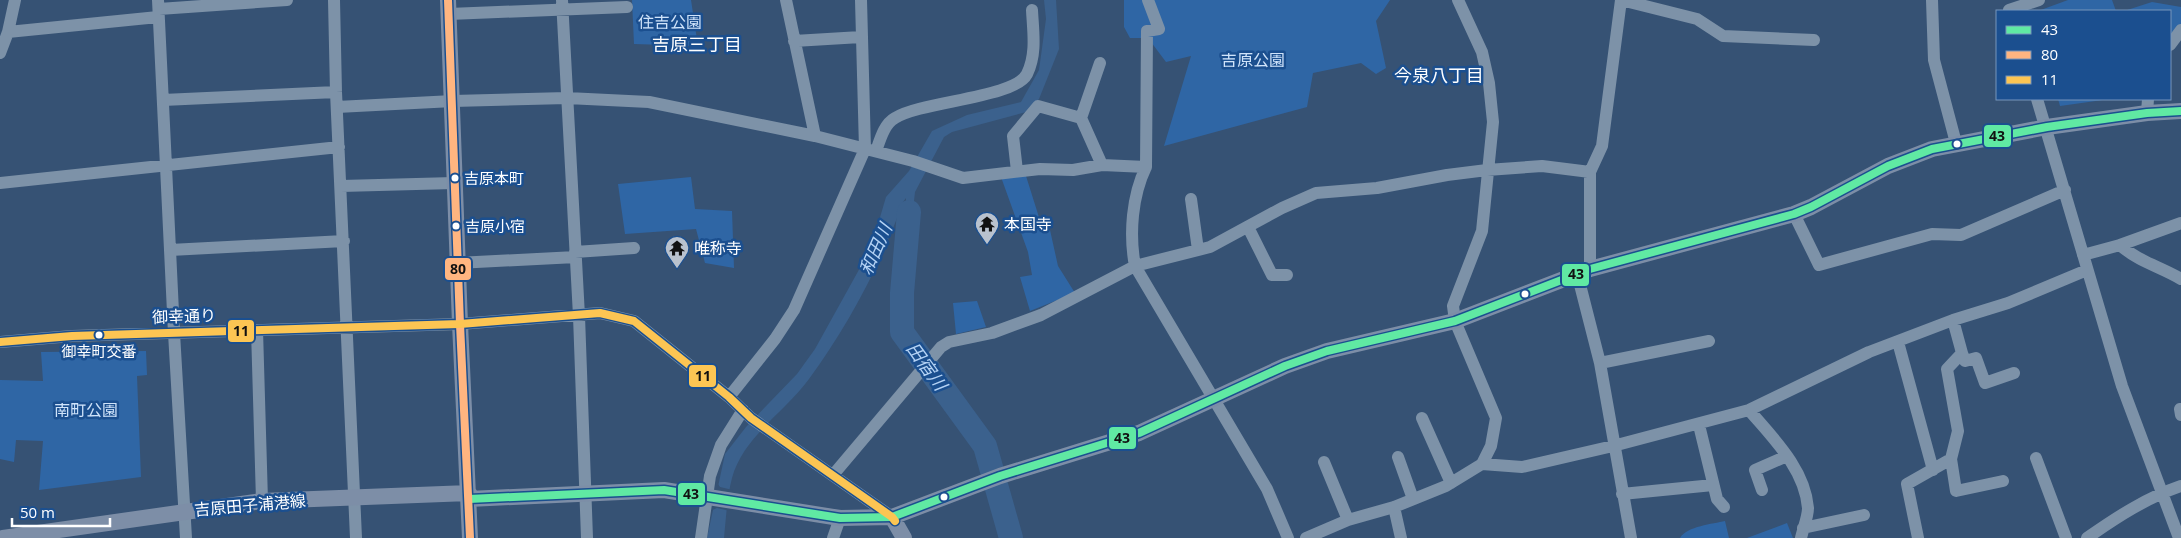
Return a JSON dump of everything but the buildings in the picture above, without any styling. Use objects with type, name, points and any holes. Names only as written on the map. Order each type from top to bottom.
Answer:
[{"type":"main road","points":[[449,7],[454,183],[470,538]]},
{"type":"main road","name":"吉原田子浦港線","points":[[3,538],[262,501],[355,497],[585,495],[664,490],[840,518],[892,516],[996,477],[1139,433],[1285,366],[1327,351],[1455,321],[1583,271],[1794,214],[1908,157],[1956,143],[2148,106],[2181,111]]},
{"type":"main road","points":[[892,516],[904,538]]},
{"type":"street","points":[[0,53],[8,32],[15,0]]},
{"type":"street","points":[[8,32],[158,9],[287,0]]},
{"type":"street","points":[[334,0],[336,92],[356,538]]},
{"type":"street","points":[[786,0],[815,136]]},
{"type":"street","points":[[861,0],[861,38],[870,150]]},
{"type":"street","points":[[1148,0],[1159,29],[1146,31],[1146,167],[1138,183],[1134,214],[1132,248],[1135,266],[1190,355],[1213,399],[1267,489],[1288,538]]},
{"type":"street","points":[[1306,538],[1348,520],[1413,500],[1452,483],[1482,464],[1491,446],[1496,418],[1455,321],[1453,306],[1482,231],[1493,122],[1489,83],[1482,52],[1458,0]]},
{"type":"street","points":[[1631,538],[1583,271],[1590,172],[1602,146],[1621,0],[1697,19],[1723,36],[1814,40]]},
{"type":"street","points":[[1932,0],[1934,60],[1956,143]]},
{"type":"street","points":[[2008,7],[2039,0]]},
{"type":"street","points":[[562,5],[579,316],[587,538]]},
{"type":"street","points":[[449,7],[562,5],[627,7]]},
{"type":"street","points":[[158,9],[183,511],[186,538]]},
{"type":"street","points":[[730,397],[775,339],[794,310],[870,150],[883,132],[894,118],[932,105],[998,92],[1026,76],[1033,57],[1032,10]]},
{"type":"street","points":[[2171,44],[2181,30]]},
{"type":"street","points":[[794,41],[861,38]]},
{"type":"street","points":[[1100,63],[1081,118],[1102,165]]},
{"type":"street","points":[[162,100],[336,92]]},
{"type":"street","points":[[337,107],[567,98],[649,102],[815,136],[931,166],[963,178],[1040,169],[1073,170],[1102,165],[1146,167]]},
{"type":"street","points":[[2037,100],[2122,386],[2179,538]]},
{"type":"street","points":[[1017,171],[1013,136],[1038,106],[1081,118]]},
{"type":"street","points":[[0,183],[339,147]]},
{"type":"street","points":[[833,475],[940,347],[949,342],[992,333],[1041,315],[1135,266],[1198,250],[1316,193],[1376,188],[1446,175],[1487,170],[1542,166],[1590,172]]},
{"type":"street","points":[[341,186],[454,183]]},
{"type":"street","points":[[1794,214],[1819,265],[1932,234],[1961,235],[2064,190]]},
{"type":"street","points":[[1191,199],[1198,250]]},
{"type":"street","points":[[2083,256],[2181,223]]},
{"type":"street","points":[[1248,227],[1272,274],[1287,274]]},
{"type":"street","points":[[170,250],[344,241]]},
{"type":"street","points":[[2120,245],[2134,258],[2162,268],[2181,279]]},
{"type":"street","points":[[458,263],[634,248]]},
{"type":"street","points":[[1482,464],[1522,467],[1699,425],[1749,410],[1870,352],[1954,320],[2008,303],[2087,270]]},
{"type":"street","name":"御幸通り","points":[[0,342],[72,336],[460,324],[600,313],[634,321],[730,397],[747,414],[892,516]]},
{"type":"street","points":[[1954,320],[1965,361],[1976,358],[1985,383],[2014,373]]},
{"type":"street","points":[[257,330],[262,501]]},
{"type":"street","points":[[1600,363],[1709,341]]},
{"type":"street","points":[[1898,342],[1933,470]]},
{"type":"street","points":[[1962,353],[1947,369],[1958,431],[1951,459],[1956,491],[2003,481]]},
{"type":"street","points":[[1749,410],[1788,456],[1806,491],[1808,510],[1802,533]]},
{"type":"street","points":[[701,538],[710,496],[710,476],[721,445],[747,414]]},
{"type":"street","points":[[1422,418],[1452,483]]},
{"type":"street","points":[[1699,425],[1717,499],[1724,507]]},
{"type":"street","points":[[1762,490],[1756,470],[1788,456]]},
{"type":"street","points":[[1398,457],[1413,500]]},
{"type":"street","points":[[2036,458],[2066,538]]},
{"type":"street","points":[[1918,538],[1908,484],[1951,459]]},
{"type":"street","points":[[1324,462],[1348,520]]},
{"type":"street","points":[[1622,494],[1713,485]]},
{"type":"street","points":[[2087,538],[2120,515],[2161,493],[2181,486]]},
{"type":"street","points":[[1394,507],[1401,538]]},
{"type":"street","points":[[1802,533],[1864,515]]},
{"type":"street","points":[[833,538],[840,518]]},
{"type":"green space","name":"住吉公園","points":[[632,0],[691,0],[698,46],[634,44]]},
{"type":"green space","name":"吉原公園","points":[[1124,0],[1390,0],[1376,21],[1386,68],[1376,74],[1361,63],[1313,73],[1307,107],[1164,146],[1191,56],[1166,62],[1148,38],[1130,38],[1124,27]]},
{"type":"green space","points":[[2068,0],[2112,0],[2116,10],[2041,10]]},
{"type":"green space","points":[[2152,2],[2181,7],[2181,25],[2171,37],[2171,10],[2127,10]]},
{"type":"green space","points":[[2058,100],[2103,100],[2060,106]]},
{"type":"green space","points":[[1026,176],[1043,230],[1050,230],[1058,266],[1075,293],[1030,311],[1020,277],[1032,275],[1028,252],[1001,177]]},
{"type":"green space","points":[[691,177],[695,209],[732,211],[734,268],[705,263],[696,229],[625,234],[618,184]]},
{"type":"green space","points":[[977,301],[986,327],[956,334],[953,303]]},
{"type":"green space","name":"南町公園","points":[[146,351],[147,375],[137,376],[141,477],[39,490],[43,441],[16,440],[14,462],[0,459],[0,380],[43,381],[41,352]]},
{"type":"green space","points":[[1725,521],[1729,538],[1680,538],[1683,534],[1694,528]]},
{"type":"green space","points":[[1787,523],[1793,538],[1747,538]]},
{"type":"water","name":"和田川","points":[[1044,0],[1056,0],[1059,49],[1039,99],[1026,112],[952,132],[944,137],[915,192],[909,245],[905,245],[906,198],[874,271],[837,338],[809,379],[755,437],[737,463],[729,493],[724,538],[707,538],[725,454],[746,427],[797,374],[815,349],[871,248],[886,197],[909,171],[932,131],[967,115],[1021,102],[1039,70],[1046,19]]},
{"type":"pier","points":[[716,481],[720,487],[733,490],[730,511],[717,508],[710,511]]},
{"type":"waterway","name":"田宿川","points":[[909,212],[902,293],[902,332],[985,446],[1011,538]]},
{"type":"transit line","name":"80","points":[[448,0],[470,538]]},
{"type":"transit line","name":"43","points":[[469,499],[664,490],[840,518],[892,517],[1000,476],[1139,433],[1285,366],[1327,351],[1455,321],[1590,269],[1794,214],[1888,166],[1932,149],[2047,127],[2147,113],[2181,111]]},
{"type":"transit line","name":"11","points":[[0,342],[72,336],[460,324],[600,313],[634,321],[729,397],[751,418],[892,517],[895,521]]},
{"type":"place","name":"吉原本町","points":[[455,178]]},
{"type":"place","name":"吉原小宿","points":[[456,226]]},
{"type":"place","name":"本国寺","points":[[987,245]]},
{"type":"place","name":"唯称寺","points":[[677,269]]},
{"type":"place","name":"御幸町交番","points":[[99,335]]},
{"type":"district","name":"吉原三丁目","points":[[697,44]]},
{"type":"district","name":"今泉八丁目","points":[[1439,75]]}]
